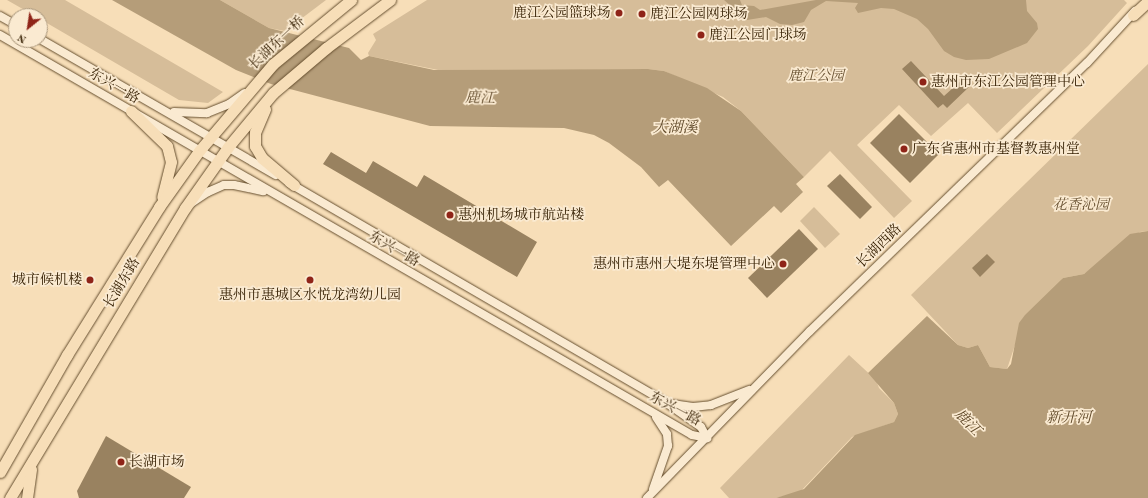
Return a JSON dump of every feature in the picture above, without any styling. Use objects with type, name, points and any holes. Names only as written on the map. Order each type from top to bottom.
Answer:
[{"type":"main road","points":[[340,5],[351,0]]},
{"type":"main road","points":[[294,186],[262,158],[255,144],[258,124],[273,93],[347,32],[390,0]]},
{"type":"main road","points":[[1132,15],[1148,1]]},
{"type":"main road","name":"长湖东一桥","points":[[252,88],[291,47],[340,5]]},
{"type":"main road","name":"长湖东路","points":[[0,472],[67,355],[159,207],[199,151],[252,88]]},
{"type":"main road","name":"长湖东路","points":[[10,498],[185,208],[228,147],[273,93]]},
{"type":"main road","points":[[131,111],[166,146],[171,162],[159,207]]},
{"type":"main road","points":[[27,498],[27,486],[33,460]]},
{"type":"street","name":"长湖西路","points":[[649,495],[707,438],[755,386],[1132,15],[1141,0]]},
{"type":"street","name":"东兴一路","points":[[0,35],[270,193],[692,435],[707,438]]},
{"type":"street","name":"东兴一路","points":[[48,44],[211,136],[668,404],[701,427],[707,438]]},
{"type":"street","points":[[165,110],[192,115],[206,113],[229,104],[252,88]]},
{"type":"street","points":[[185,208],[208,192],[224,185],[234,184],[270,193]]},
{"type":"street","points":[[668,404],[693,407],[711,406],[755,386]]},
{"type":"street","points":[[649,495],[668,446],[662,423],[650,410]]},
{"type":"street","points":[[0,462],[11,452]]},
{"type":"green space","points":[[7,0],[65,0],[223,92],[208,103],[179,100],[48,24],[48,8],[21,8]]},
{"type":"green space","points":[[220,0],[326,0],[285,31],[269,28]]},
{"type":"green space","name":"鹿江公园","points":[[427,0],[1124,0],[1127,3],[1088,46],[997,133],[968,103],[931,136],[899,105],[857,145],[912,201],[894,218],[830,151],[804,177],[741,111],[723,97],[664,71],[648,69],[448,72],[369,56],[368,53],[376,40],[373,34]]},
{"type":"green space","name":"花香沁园","points":[[1148,64],[1148,231],[1140,232],[1084,274],[1063,278],[1019,333],[1007,369],[990,367],[978,345],[968,348],[958,345],[911,295]]},
{"type":"green space","points":[[814,207],[840,234],[825,248],[800,221]]},
{"type":"green space","points":[[849,355],[876,380],[879,388],[894,403],[898,414],[894,422],[852,437],[800,492],[776,498],[729,498],[720,488]]},
{"type":"water","name":"大湖溪","points":[[112,0],[220,0],[269,28],[349,48],[361,60],[369,56],[434,70],[648,69],[664,71],[707,88],[741,111],[804,177],[796,184],[803,192],[781,213],[774,206],[731,246],[668,180],[659,187],[641,167],[609,143],[594,135],[564,128],[430,126],[271,84],[236,70]]},
{"type":"water","points":[[724,0],[740,0],[742,5],[754,6],[760,10],[816,0],[1026,0],[1027,11],[1037,23],[1038,29],[1027,43],[989,59],[966,60],[954,57],[944,51],[928,29],[917,19],[894,9],[881,8],[858,13],[855,8],[858,3],[826,1],[811,10],[804,22],[792,25],[780,24],[766,17],[747,20]]},
{"type":"water","name":"新开河","points":[[1148,231],[1148,498],[776,498],[804,489],[855,435],[894,422],[898,414],[894,403],[868,373],[927,316],[958,345],[968,348],[978,345],[990,367],[1007,369],[1011,364],[1019,323],[1025,315],[1063,278],[1084,274],[1130,234]]},
{"type":"building","name":"惠州市东江公园管理中心","points":[[911,61],[944,96],[963,79],[970,86],[947,108],[943,104],[938,108],[902,69]]},
{"type":"building","name":"广东省惠州市基督教惠州堂","points":[[899,114],[939,154],[910,183],[870,143]]},
{"type":"building","name":"惠州机场城市航站楼","points":[[331,152],[366,173],[373,161],[417,187],[424,175],[537,242],[517,277],[323,164]]},
{"type":"building","points":[[840,174],[872,207],[860,219],[827,186]]},
{"type":"building","name":"惠州市惠州大堤东堤管理中心","points":[[799,229],[818,249],[767,298],[748,278]]},
{"type":"building","points":[[987,254],[995,262],[980,277],[972,268]]},
{"type":"building","name":"长湖市场","points":[[106,436],[191,487],[184,498],[79,498],[77,491]]},
{"type":"place","name":"鹿江公园篮球场","points":[[619,13]]},
{"type":"place","name":"鹿江公园网球场","points":[[642,14]]},
{"type":"place","name":"鹿江公园门球场","points":[[701,35]]},
{"type":"place","name":"惠州市东江公园管理中心","points":[[923,82]]},
{"type":"place","name":"广东省惠州市基督教惠州堂","points":[[904,149]]},
{"type":"place","name":"惠州机场城市航站楼","points":[[450,215]]},
{"type":"place","name":"惠州市惠州大堤东堤管理中心","points":[[783,264]]},
{"type":"place","name":"城市候机楼","points":[[90,280]]},
{"type":"place","name":"惠州市惠城区水悦龙湾幼儿园","points":[[310,280]]},
{"type":"place","name":"长湖市场","points":[[121,462]]},
{"type":"water label","name":"鹿江","points":[[480,99]]},
{"type":"water label","name":"鹿江","points":[[967,423]]}]
